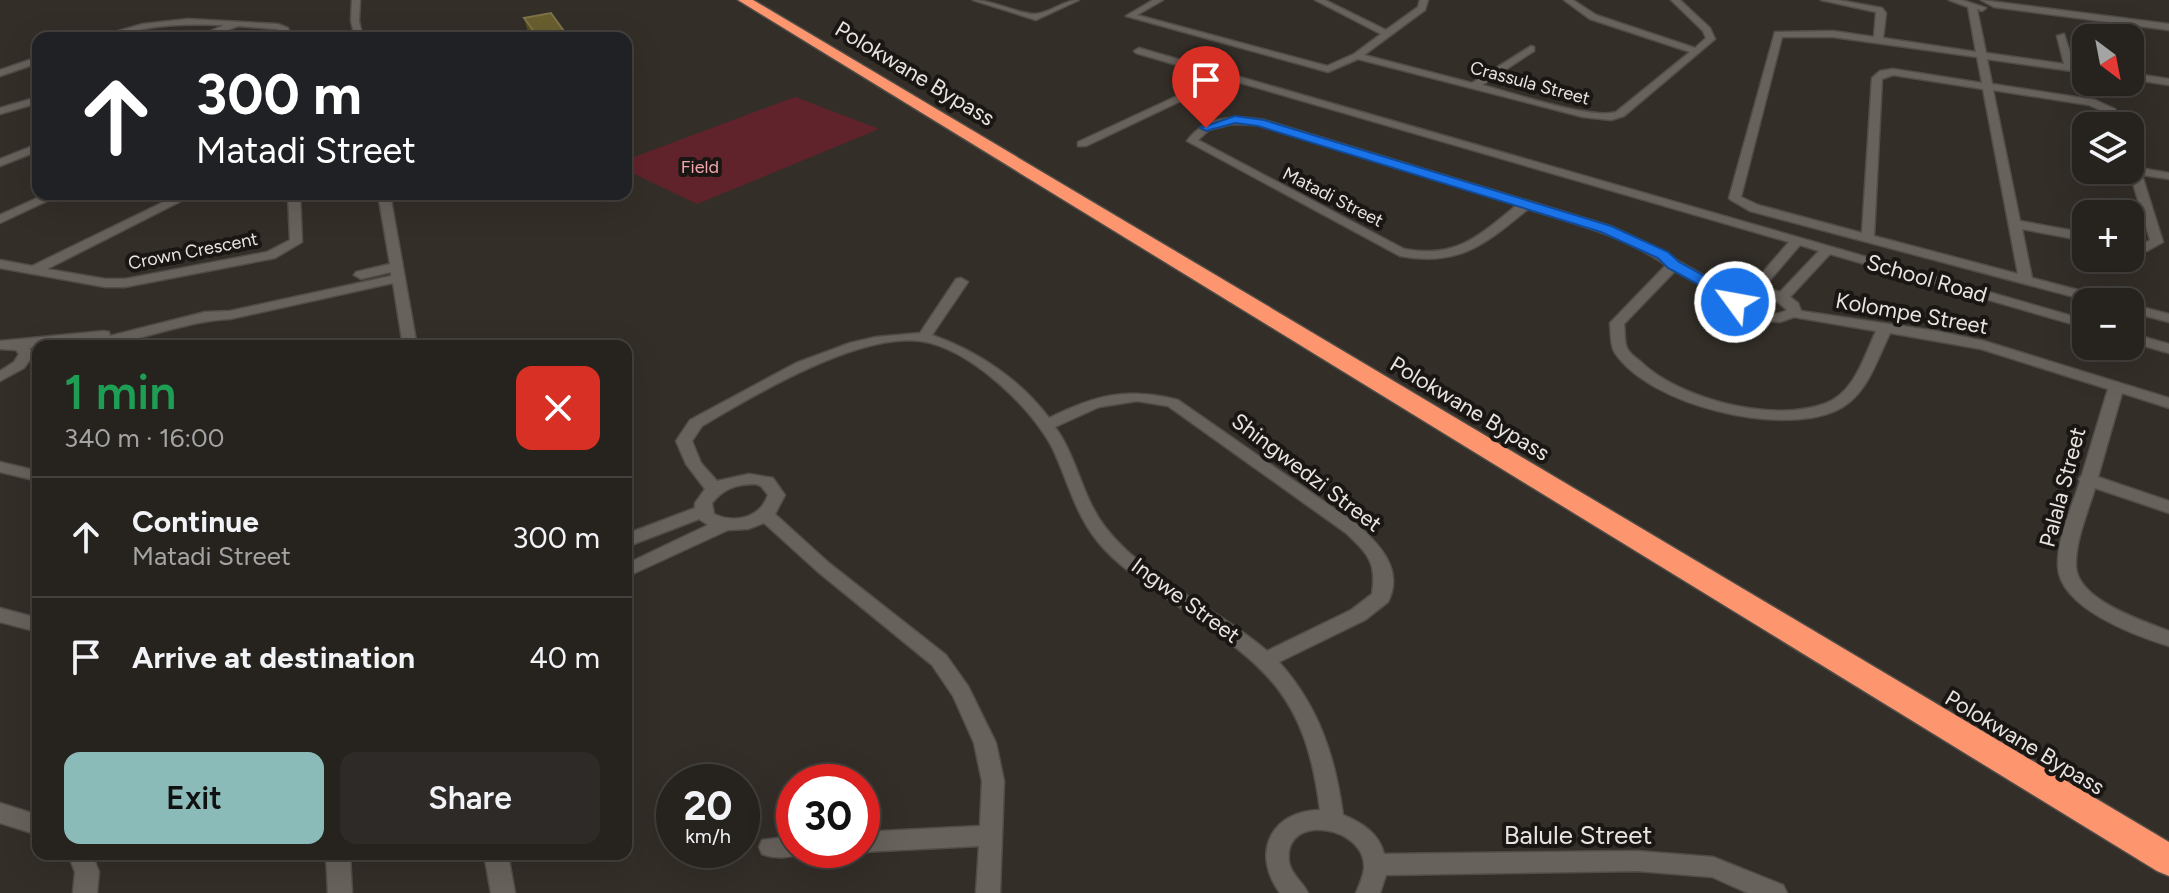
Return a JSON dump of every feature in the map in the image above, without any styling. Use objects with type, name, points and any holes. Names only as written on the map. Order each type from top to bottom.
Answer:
[{"type":"highway","name":"Polokwane Bypass","points":[[744,0],[2169,860]]},
{"type":"street","points":[[356,0],[358,32]]},
{"type":"street","points":[[977,0],[1036,17],[1075,0]]},
{"type":"street","points":[[1159,0],[1130,16],[1317,68],[1336,67],[1357,56],[1422,8],[1424,0]]},
{"type":"street","points":[[1319,0],[1385,33]]},
{"type":"street","points":[[1568,0],[1593,17],[1696,51],[1707,45],[1710,35],[1675,0]]},
{"type":"street","points":[[1825,0],[1879,10],[1882,13],[1878,40]]},
{"type":"street","points":[[1953,0],[1972,7],[1990,2],[2169,27]]},
{"type":"street","points":[[1972,7],[1984,55],[2026,280]]},
{"type":"street","points":[[115,32],[177,22],[238,23],[282,29],[284,32]]},
{"type":"street","points":[[215,32],[238,23]]},
{"type":"street","points":[[2061,36],[2070,68],[1815,32],[1778,34],[1735,198],[1754,208],[2072,292]]},
{"type":"street","points":[[1475,85],[1531,49]]},
{"type":"street","name":"School Road","points":[[1139,51],[2072,320]]},
{"type":"street","name":"Crassula Street","points":[[1357,56],[1583,114],[1611,117],[1620,114],[1696,51]]},
{"type":"street","points":[[0,73],[32,62]]},
{"type":"street","points":[[1868,239],[1879,75],[1893,72],[1990,87],[2098,105],[2111,112]]},
{"type":"street","points":[[1082,144],[1227,76]]},
{"type":"street","points":[[2144,78],[2169,82]]},
{"type":"street","points":[[0,111],[32,102]]},
{"type":"street","name":"Matadi Street","points":[[1220,122],[1260,122],[1525,205],[1473,246],[1458,253],[1438,258],[1400,252],[1192,141],[1196,133],[1220,122]]},
{"type":"street","points":[[0,163],[32,150]]},
{"type":"street","points":[[2144,172],[2169,176]]},
{"type":"street","points":[[2141,184],[2157,242],[2144,247]]},
{"type":"street","points":[[0,219],[43,200]]},
{"type":"street","points":[[34,270],[177,200]]},
{"type":"street","name":"Crown Crescent","points":[[0,264],[105,283],[125,283],[280,252],[292,246],[297,238],[294,200]]},
{"type":"street","points":[[385,200],[409,340]]},
{"type":"street","points":[[1525,205],[1606,229],[1648,247],[1734,298],[1740,291],[1755,290],[1782,297],[1793,306],[1793,313]]},
{"type":"street","points":[[2016,224],[2072,234]]},
{"type":"street","points":[[1755,290],[1798,240]]},
{"type":"street","points":[[1782,297],[1828,249]]},
{"type":"street","points":[[1674,265],[1617,323],[1618,336],[1620,350],[1644,374],[1689,398],[1741,413],[1797,414],[1830,408],[1854,392],[1884,330]]},
{"type":"street","points":[[109,340],[205,316],[230,304],[397,272]]},
{"type":"street","points":[[924,337],[961,282]]},
{"type":"street","name":"Kolompe Street","points":[[1734,298],[1740,307],[1757,315],[1777,318],[1793,313],[1959,340],[2169,403]]},
{"type":"street","points":[[2144,312],[2169,318]]},
{"type":"street","points":[[52,340],[141,330]]},
{"type":"street","name":"Ingwe Street","points":[[714,489],[684,441],[696,423],[823,356],[872,340],[924,337],[965,355],[1009,384],[1047,425],[1097,529],[1148,577],[1267,659],[1313,722],[1328,775],[1332,820]]},
{"type":"street","points":[[2144,341],[2169,349]]},
{"type":"street","points":[[7,345],[32,342]]},
{"type":"street","points":[[5,374],[27,354],[25,349],[7,345]]},
{"type":"street","points":[[5,374],[32,365]]},
{"type":"street","name":"Palala Street","points":[[2116,388],[2087,479],[2066,569],[2071,581],[2104,610],[2169,639]]},
{"type":"street","name":"Shingwedzi Street","points":[[1047,425],[1102,398],[1144,395],[1173,403],[1352,529],[1375,550],[1386,571],[1381,597],[1358,615],[1267,659]]},
{"type":"street","points":[[0,467],[32,475]]},
{"type":"street","points":[[632,568],[724,525],[748,523],[765,514],[775,503],[777,495],[767,482],[746,479],[714,489],[703,503],[703,511],[706,517],[724,525]]},
{"type":"street","points":[[2087,479],[2169,507]]},
{"type":"street","points":[[632,539],[703,511]]},
{"type":"street","points":[[765,514],[823,567],[939,660],[961,692],[985,743],[993,781],[988,893]]},
{"type":"street","points":[[0,615],[32,623]]},
{"type":"street","points":[[0,813],[32,823]]},
{"type":"street","points":[[1296,893],[1283,879],[1278,865],[1277,851],[1281,838],[1289,828],[1302,822],[1332,820],[1348,826],[1361,836],[1371,850],[1376,865],[1375,880],[1368,893]]},
{"type":"street","points":[[880,841],[989,835]]},
{"type":"street","points":[[770,847],[776,847]]},
{"type":"street","points":[[82,860],[87,872],[85,893]]},
{"type":"street","points":[[338,860],[340,893]]},
{"type":"street","points":[[497,860],[503,893]]},
{"type":"street","name":"Balule Street","points":[[1376,865],[1637,861],[1713,867],[1775,893]]},
{"type":"green space","name":"Field","points":[[795,97],[879,129],[697,204],[632,173],[632,158]]},
{"type":"building","points":[[551,13],[565,32],[534,32],[524,18]]},
{"type":"route","points":[[1206,128],[1235,120],[1260,122],[1606,229],[1663,255],[1674,265],[1734,298],[1735,302]]}]
